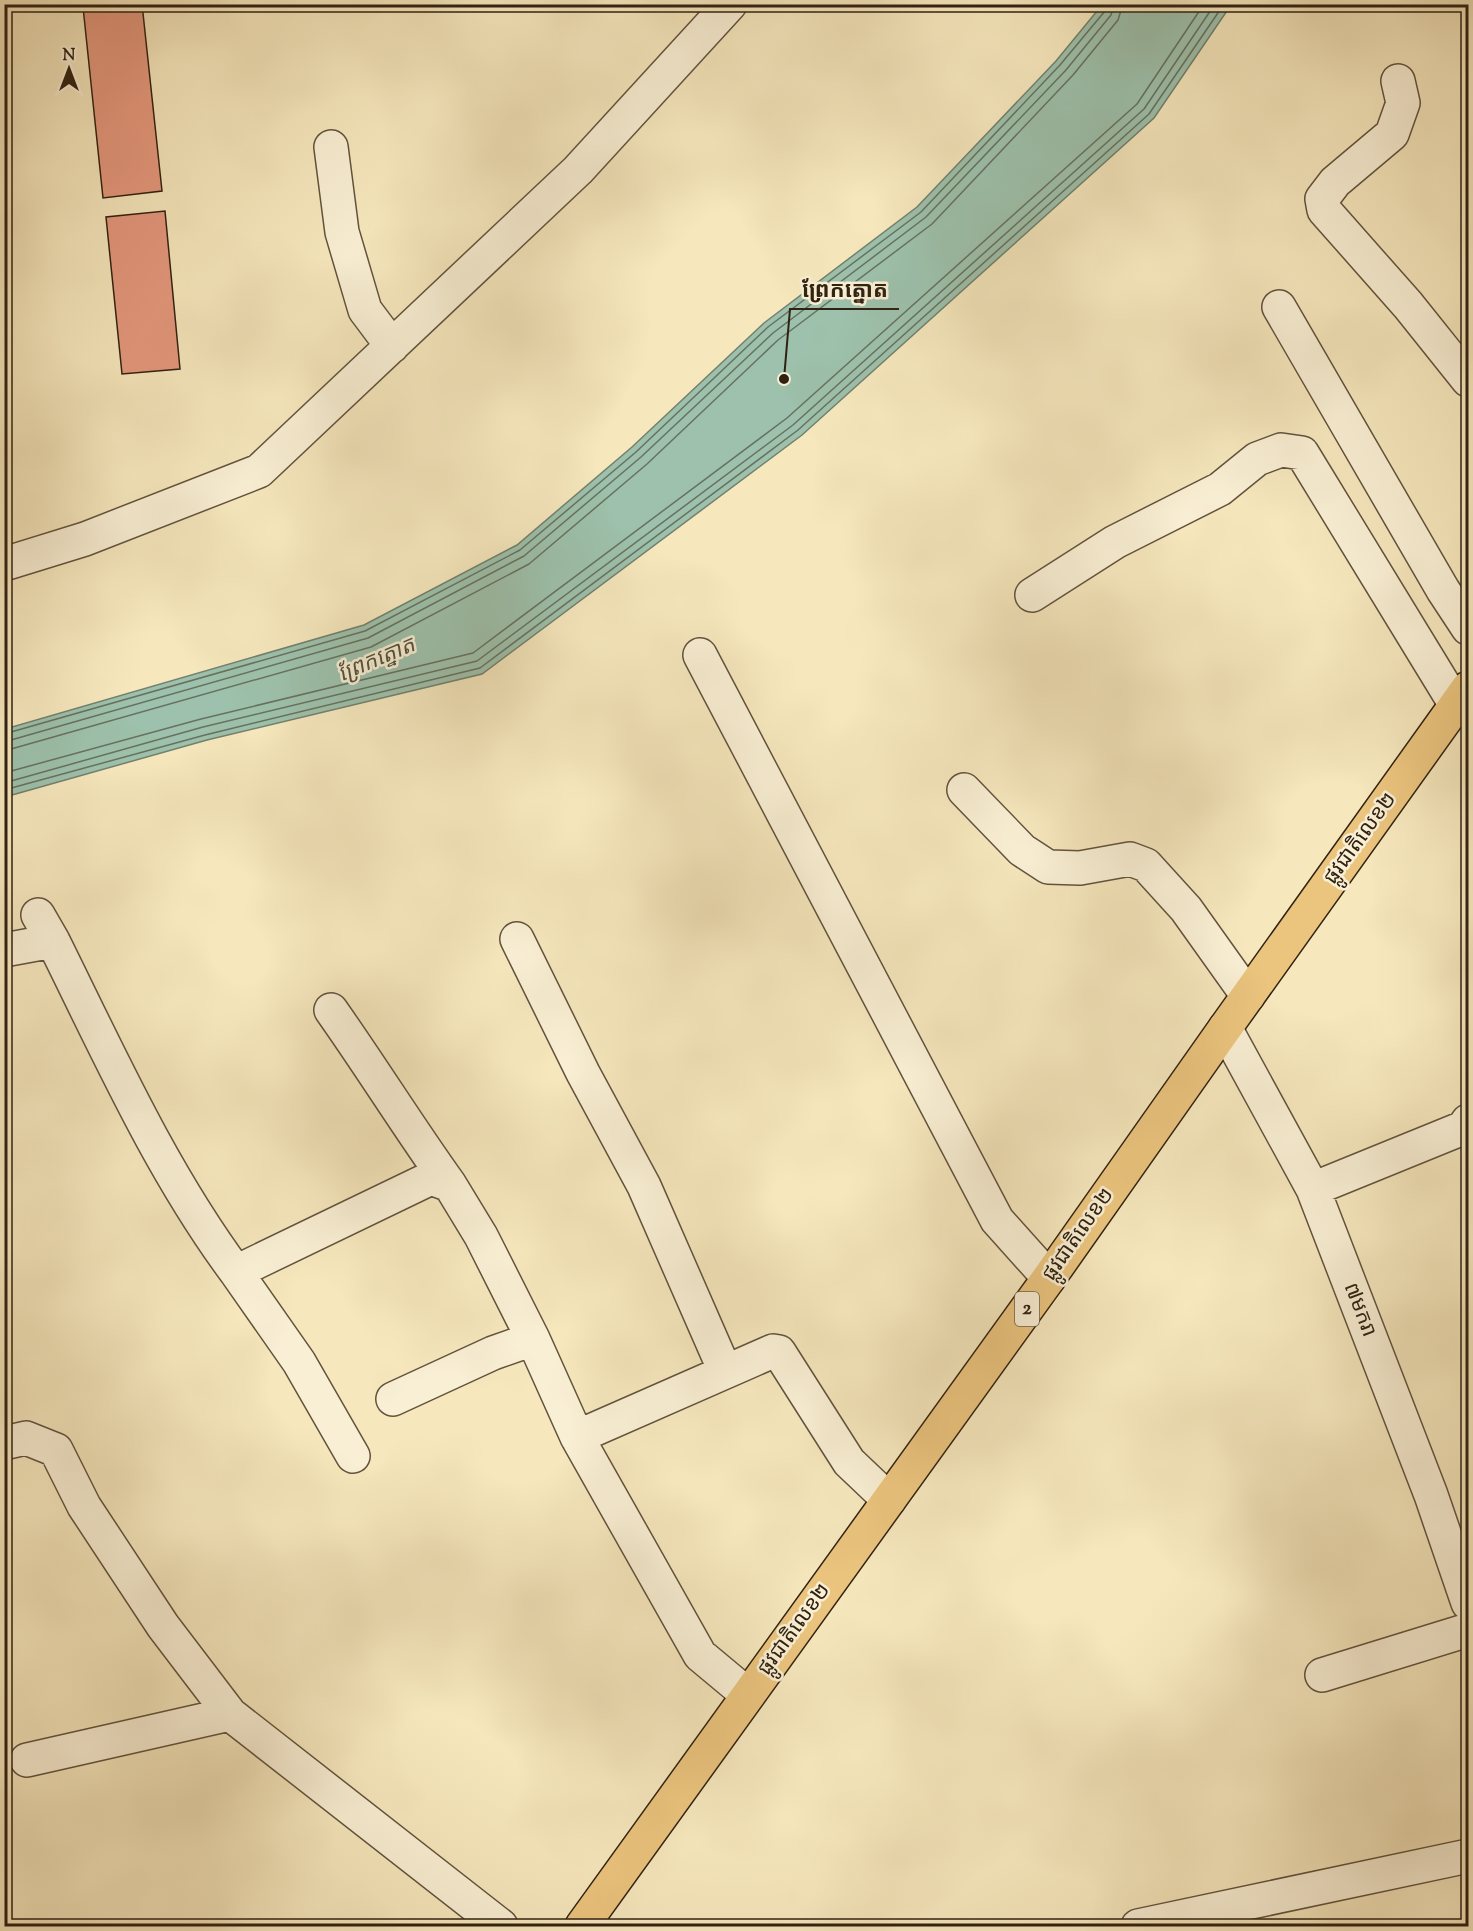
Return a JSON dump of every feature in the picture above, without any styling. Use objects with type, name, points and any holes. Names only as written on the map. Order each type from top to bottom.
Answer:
[{"type":"highway","name":"ផ្លូវជាតិលេខ២","points":[[582,1926],[1049,1278],[1462,697]]},
{"type":"street","points":[[4,564],[85,539],[259,471],[578,170],[730,4]]},
{"type":"street","points":[[1398,81],[1403,103],[1392,134],[1335,182],[1322,199],[1324,210],[1408,305],[1468,380]]},
{"type":"street","points":[[331,147],[342,232],[365,310],[392,346]]},
{"type":"street","points":[[1279,307],[1443,590],[1468,628]]},
{"type":"street","points":[[1032,595],[1115,543],[1220,489],[1257,459],[1281,450],[1302,453],[1356,544],[1462,697]]},
{"type":"street","points":[[700,655],[997,1220],[1049,1278]]},
{"type":"street","points":[[964,790],[1022,850],[1048,867],[1080,868],[1130,859],[1146,865],[1186,909],[1248,996]]},
{"type":"street","points":[[4,950],[46,928],[140,1118],[214,1242],[299,1362],[353,1456]]},
{"type":"street","points":[[517,939],[583,1073],[644,1186],[725,1371]]},
{"type":"street","points":[[331,1010],[378,1076],[413,1134],[450,1185],[481,1236],[533,1339],[577,1437],[700,1656],[748,1695]]},
{"type":"street","name":"៧មករា","points":[[1225,1028],[1313,1189],[1431,1495],[1468,1603]]},
{"type":"street","points":[[1313,1189],[1463,1128],[1468,1121]]},
{"type":"street","points":[[236,1272],[431,1178],[450,1185]]},
{"type":"street","points":[[393,1400],[493,1353],[533,1339]]},
{"type":"street","points":[[577,1437],[725,1371],[773,1351],[779,1352],[849,1462],[889,1500]]},
{"type":"street","points":[[4,1443],[26,1438],[56,1450],[84,1506],[163,1626],[230,1714],[501,1926]]},
{"type":"street","points":[[1322,1675],[1468,1630]]},
{"type":"street","points":[[27,1760],[230,1714]]},
{"type":"street","points":[[1138,1926],[1468,1857]]},
{"type":"water","name":"ព្រែកត្នោត","points":[[1102,5],[1231,5],[1154,118],[802,435],[482,674],[207,740],[5,797],[5,729],[364,625],[517,545],[632,447],[764,323],[917,207],[1056,61]]},
{"type":"building","points":[[106,4],[142,4],[162,191],[103,198],[83,7]]},
{"type":"building","points":[[165,211],[180,369],[122,374],[106,217]]},
{"type":"place","name":"ព្រែកត្នោត","points":[[784,379]]}]
